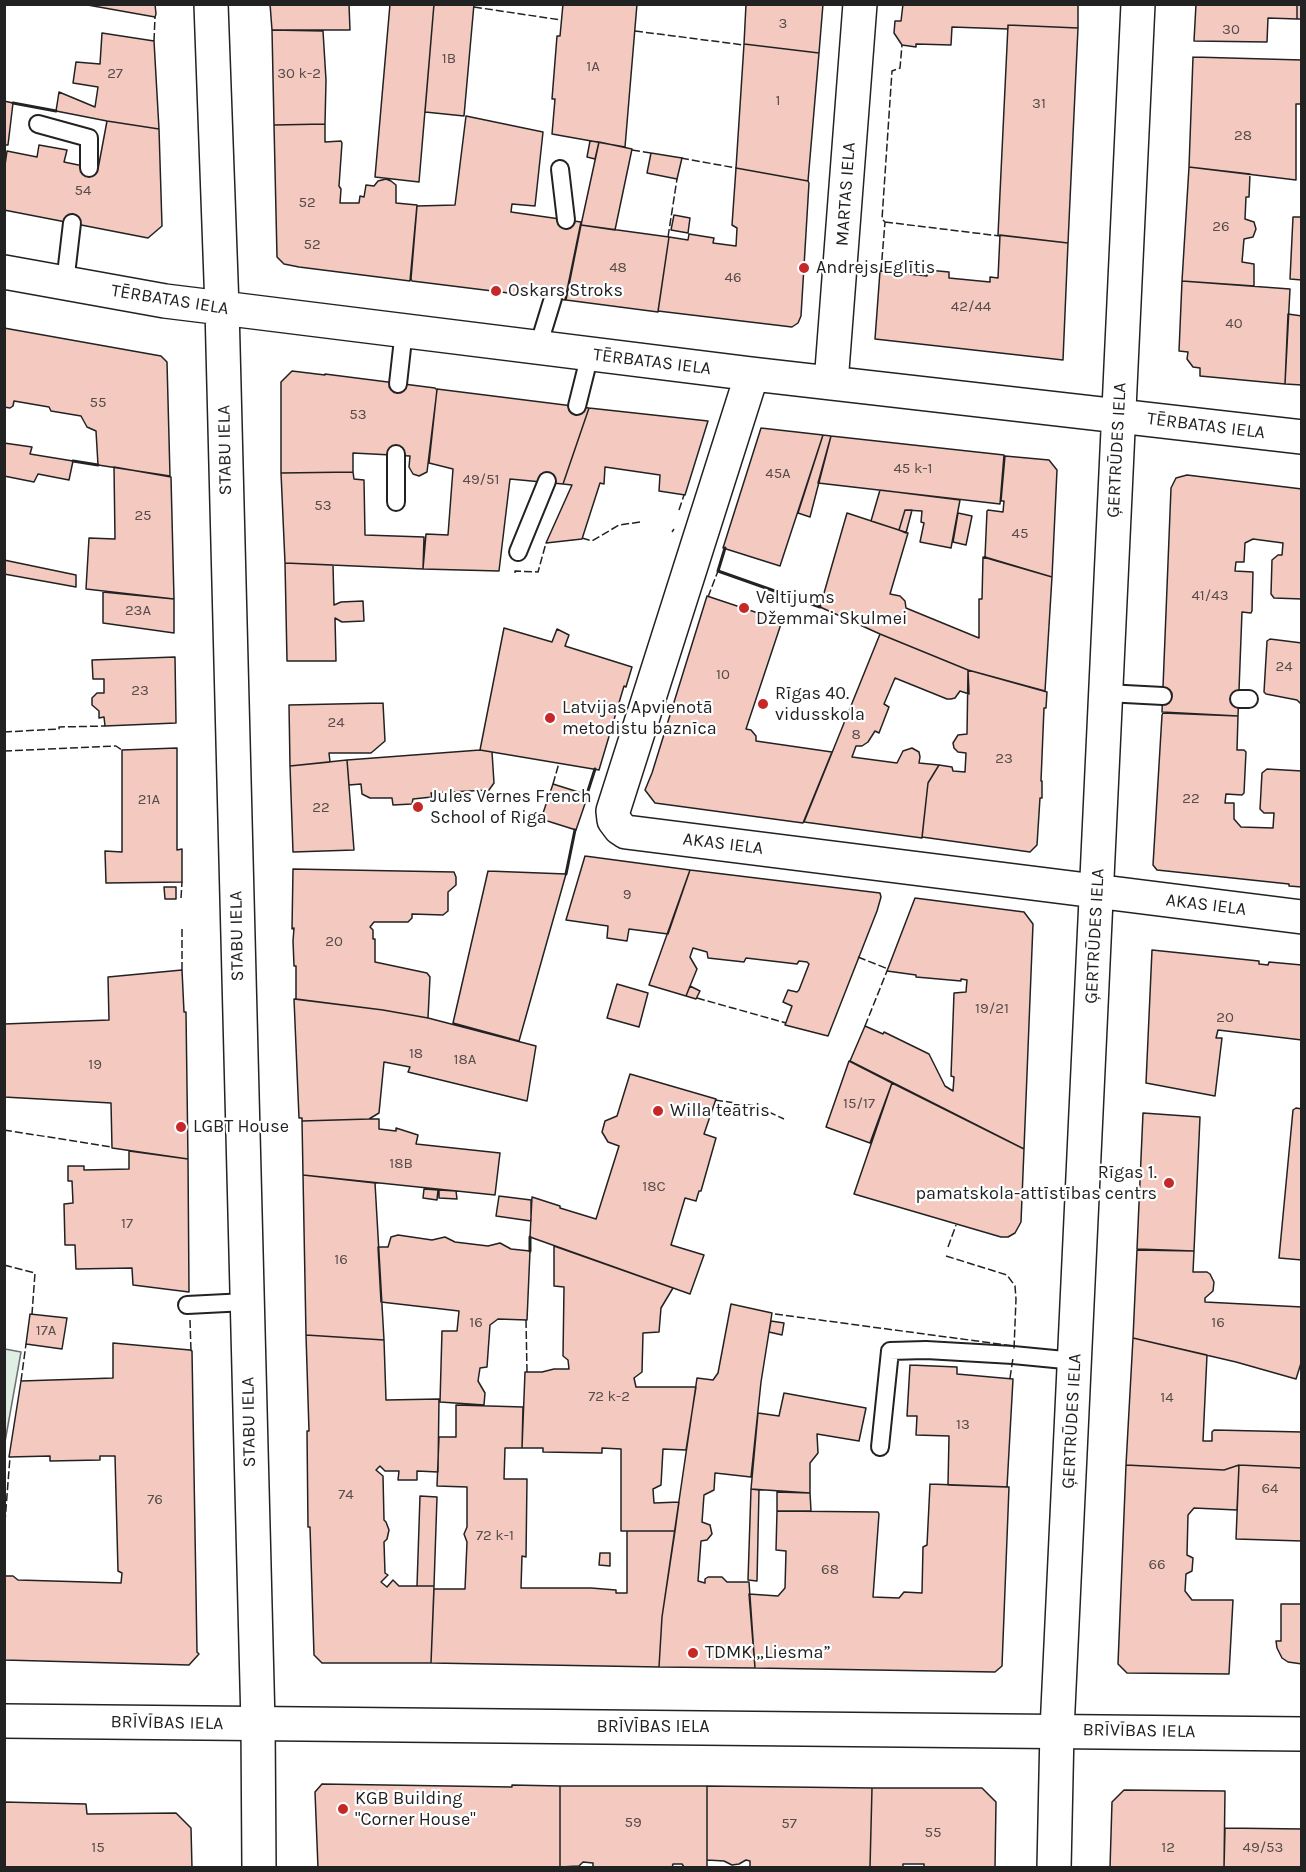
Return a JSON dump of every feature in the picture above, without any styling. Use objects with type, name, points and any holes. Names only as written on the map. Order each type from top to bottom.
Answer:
[{"type":"main road","name":"STABU IELA","points":[[211,4],[222,308],[258,1723],[259,1868]]},
{"type":"main road","name":"MARTAS IELA","points":[[831,383],[860,4]]},
{"type":"main road","name":"ĢERTRŪDES IELA","points":[[1054,1868],[1057,1730],[1138,4]]},
{"type":"main road","name":"TĒRBATAS IELA","points":[[4,272],[165,301],[752,374],[1302,437]]},
{"type":"main road","name":"AKAS IELA","points":[[752,374],[613,811],[614,820],[620,828],[626,832],[1302,917]]},
{"type":"main road","name":"BRĪVĪBAS IELA","points":[[4,1721],[1302,1734]]},
{"type":"lane","points":[[38,124],[88,138],[89,168]]},
{"type":"lane","points":[[560,169],[566,220]]},
{"type":"lane","points":[[65,283],[72,223]]},
{"type":"lane","points":[[538,347],[553,298]]},
{"type":"lane","points":[[398,384],[404,330]]},
{"type":"lane","points":[[577,406],[590,354]]},
{"type":"lane","points":[[396,454],[396,502]]},
{"type":"lane","points":[[518,552],[547,481]]},
{"type":"lane","points":[[1106,693],[1163,696]]},
{"type":"lane","points":[[187,1305],[246,1302]]},
{"type":"lane","points":[[880,1447],[890,1351],[926,1350],[1003,1354],[1075,1361]]},
{"type":"green space","points":[[4,1349],[21,1352],[5,1442]]},
{"type":"building","points":[[82,4],[155,4],[156,14],[155,17]]},
{"type":"building","points":[[270,4],[349,4],[350,30],[272,30]]},
{"type":"building","points":[[390,4],[434,4],[419,182],[375,177]]},
{"type":"building","points":[[434,4],[474,4],[464,116],[425,112]]},
{"type":"building","points":[[563,4],[637,4],[625,147],[552,134],[557,36],[560,36]]},
{"type":"building","points":[[746,4],[823,4],[819,53],[744,44]]},
{"type":"building","points":[[903,4],[1078,4],[1078,28],[1008,25],[1008,29],[952,27],[951,45],[916,44],[916,47],[902,45],[894,33],[895,21],[901,21]]},
{"type":"building","points":[[1196,4],[1297,4],[1297,19],[1268,18],[1267,42],[1194,41]]},
{"type":"building","points":[[1297,4],[1302,4],[1302,19],[1297,19]]},
{"type":"building","points":[[1008,25],[1078,28],[1068,243],[998,235]]},
{"type":"building","points":[[272,30],[323,31],[326,80],[325,124],[274,125]]},
{"type":"building","points":[[102,33],[154,41],[159,129],[56,111],[59,92],[95,107],[98,87],[73,83],[76,62],[100,64]]},
{"type":"building","points":[[744,44],[819,53],[808,181],[736,168]]},
{"type":"building","points":[[1193,57],[1302,60],[1302,104],[1296,104],[1296,180],[1189,167]]},
{"type":"building","points":[[4,101],[13,103],[8,145],[4,145]]},
{"type":"building","points":[[466,116],[543,132],[535,206],[512,204],[511,212],[581,222],[565,300],[412,281],[417,206],[455,205]]},
{"type":"building","points":[[107,121],[159,129],[162,226],[148,238],[4,210],[4,172],[7,151],[37,157],[39,145],[67,150],[64,162],[98,169]]},
{"type":"building","points":[[325,124],[325,142],[341,141],[342,143],[340,203],[359,203],[360,196],[364,197],[366,185],[374,186],[378,181],[386,179],[396,185],[396,203],[417,205],[410,281],[299,267],[284,264],[277,257],[274,125]]},
{"type":"building","points":[[590,141],[599,142],[595,159],[587,157]]},
{"type":"building","points":[[599,142],[632,149],[615,230],[581,225]]},
{"type":"building","points":[[651,153],[682,158],[677,179],[647,173]]},
{"type":"building","points":[[1189,167],[1250,174],[1245,219],[1254,222],[1256,229],[1253,237],[1244,239],[1242,262],[1254,264],[1254,286],[1182,281]]},
{"type":"building","points":[[736,168],[809,183],[801,316],[798,323],[792,327],[658,311],[669,237],[688,240],[689,234],[714,238],[713,243],[736,246],[737,228],[732,225]]},
{"type":"building","points":[[674,215],[690,218],[688,233],[671,230]]},
{"type":"building","points":[[1293,217],[1302,217],[1302,280],[1290,279]]},
{"type":"building","points":[[581,225],[669,237],[658,312],[566,300]]},
{"type":"building","points":[[1000,235],[1068,243],[1063,360],[875,339],[880,271],[927,276],[928,270],[949,272],[949,278],[990,282],[990,277],[998,278]]},
{"type":"building","points":[[1182,281],[1290,289],[1285,384],[1200,376],[1200,368],[1193,367],[1187,359],[1188,352],[1179,351]]},
{"type":"building","points":[[1288,314],[1302,316],[1302,385],[1285,384]]},
{"type":"building","points":[[4,328],[161,356],[167,362],[170,476],[98,465],[96,431],[87,427],[81,416],[14,401],[10,408],[4,407]]},
{"type":"building","points":[[292,371],[435,388],[437,390],[427,472],[419,476],[413,474],[409,467],[410,456],[353,453],[353,472],[281,473],[281,382]]},
{"type":"building","points":[[437,389],[589,408],[563,484],[510,479],[499,571],[423,569],[426,534],[448,535],[453,469],[429,463]]},
{"type":"building","points":[[589,408],[708,421],[685,495],[659,491],[660,475],[605,467],[604,484],[600,483],[582,539],[546,543],[572,485],[563,484]]},
{"type":"building","points":[[761,428],[823,435],[780,566],[723,548]]},
{"type":"building","points":[[823,435],[831,436],[810,517],[798,513]]},
{"type":"building","points":[[831,436],[1004,455],[1000,504],[818,483]]},
{"type":"building","points":[[4,443],[32,447],[30,454],[73,461],[69,480],[38,474],[34,482],[4,476]]},
{"type":"building","points":[[1005,456],[1049,460],[1057,470],[1052,577],[985,557],[987,511],[1003,512],[1004,501],[1001,501]]},
{"type":"building","points":[[114,467],[171,477],[174,599],[86,589],[89,538],[115,539]]},
{"type":"building","points":[[353,472],[354,479],[364,480],[365,535],[424,537],[423,569],[285,563],[281,473]]},
{"type":"building","points":[[1187,475],[1302,489],[1302,599],[1274,598],[1271,594],[1272,560],[1282,555],[1283,543],[1253,539],[1245,543],[1244,562],[1236,562],[1235,571],[1253,572],[1252,611],[1251,613],[1242,612],[1238,716],[1162,712],[1171,488],[1176,478]]},
{"type":"building","points":[[880,490],[960,500],[951,548],[920,542],[924,523],[921,522],[922,511],[905,510],[899,530],[871,521]]},
{"type":"building","points":[[905,510],[912,510],[906,533],[899,530]]},
{"type":"building","points":[[847,513],[908,533],[890,594],[900,596],[905,601],[906,608],[979,638],[979,599],[982,599],[983,557],[1052,577],[1045,691],[968,670],[820,607]]},
{"type":"building","points":[[958,513],[972,516],[966,545],[953,542]]},
{"type":"building","points":[[4,560],[76,575],[76,587],[4,574]]},
{"type":"building","points":[[285,563],[333,565],[334,605],[341,602],[363,601],[364,621],[342,622],[335,618],[336,661],[287,661]]},
{"type":"building","points":[[103,592],[174,599],[174,633],[103,623]]},
{"type":"building","name":"Rīgas 40. vidusskola","points":[[707,596],[782,621],[746,729],[751,730],[756,736],[756,741],[832,752],[803,823],[655,803],[645,790]]},
{"type":"building","name":"Latvijas Apvienotā metodistu baznīca","points":[[504,628],[552,642],[557,629],[569,635],[565,646],[632,667],[626,687],[624,686],[599,770],[480,750]]},
{"type":"building","points":[[880,634],[968,670],[969,694],[960,691],[955,698],[951,699],[895,678],[884,704],[889,707],[879,733],[875,731],[868,742],[862,746],[856,746],[852,757],[897,763],[903,751],[912,748],[919,752],[919,763],[939,765],[928,783],[922,838],[804,822]]},
{"type":"building","points":[[1270,639],[1302,643],[1302,705],[1297,700],[1264,692],[1267,641]]},
{"type":"building","points":[[175,657],[176,723],[105,726],[104,717],[99,718],[99,711],[92,705],[92,698],[97,693],[104,693],[104,679],[93,679],[92,660]]},
{"type":"building","points":[[968,670],[1047,692],[1046,708],[1044,708],[1042,798],[1040,798],[1037,845],[1030,852],[922,837],[928,783],[939,765],[952,767],[953,771],[965,772],[966,753],[958,752],[953,743],[958,735],[967,734]]},
{"type":"building","points":[[383,703],[385,741],[371,753],[329,753],[330,762],[290,766],[289,705]]},
{"type":"building","points":[[1163,713],[1238,716],[1237,750],[1246,752],[1244,793],[1242,795],[1226,794],[1225,803],[1234,803],[1234,819],[1241,827],[1273,828],[1274,813],[1264,813],[1260,809],[1262,773],[1267,769],[1302,771],[1302,887],[1157,870],[1153,865]]},
{"type":"building","points":[[177,748],[177,850],[182,849],[182,882],[106,883],[105,851],[122,852],[122,750]]},
{"type":"building","points":[[480,750],[492,752],[494,783],[489,790],[431,793],[432,797],[413,799],[412,804],[393,805],[392,798],[370,798],[362,794],[361,784],[349,785],[347,760]]},
{"type":"building","points":[[347,760],[354,850],[293,852],[290,766]]},
{"type":"building","points":[[553,784],[588,795],[576,830],[541,819]]},
{"type":"building","points":[[585,856],[690,870],[668,934],[629,929],[627,941],[607,938],[608,926],[566,920]]},
{"type":"building","points":[[293,869],[454,872],[456,885],[448,892],[448,911],[443,915],[412,914],[408,922],[374,922],[370,927],[373,930],[373,939],[375,939],[375,962],[427,973],[430,977],[428,1018],[296,999],[294,928],[292,929]]},
{"type":"building","points":[[690,870],[880,893],[877,911],[828,1036],[785,1025],[792,1006],[783,1002],[788,990],[797,992],[799,990],[809,964],[807,962],[799,961],[797,964],[746,958],[744,962],[708,958],[707,952],[693,948],[690,957],[697,969],[686,996],[649,985]]},
{"type":"building","points":[[488,871],[566,874],[519,1041],[453,1023]]},
{"type":"building","points":[[164,887],[176,887],[176,899],[165,899]]},
{"type":"building","points":[[915,898],[1024,912],[1033,924],[1024,1149],[850,1061],[865,1026],[883,1034],[884,1032],[929,1054],[945,1086],[953,1091],[954,1077],[951,1076],[954,993],[966,992],[967,980],[916,977],[916,975],[887,971]]},
{"type":"building","points":[[1152,950],[1259,961],[1259,964],[1268,965],[1269,962],[1302,965],[1302,1040],[1218,1030],[1216,1038],[1222,1038],[1215,1096],[1146,1083]]},
{"type":"building","points":[[182,970],[184,1012],[186,1012],[188,1159],[112,1148],[111,1103],[4,1097],[4,1024],[109,1020],[108,977]]},
{"type":"building","points":[[617,984],[648,993],[639,1027],[607,1018]]},
{"type":"building","points":[[690,986],[700,991],[696,999],[686,996]]},
{"type":"building","points":[[294,999],[428,1018],[536,1046],[527,1101],[408,1072],[410,1067],[384,1062],[379,1113],[369,1119],[302,1121],[302,1118],[299,1118]]},
{"type":"building","points":[[849,1061],[892,1083],[870,1143],[826,1127]]},
{"type":"building","points":[[630,1074],[716,1099],[704,1134],[716,1138],[701,1191],[696,1201],[685,1198],[671,1245],[704,1255],[690,1294],[530,1237],[532,1197],[596,1219],[619,1146],[608,1142],[602,1132],[605,1121],[617,1116]]},
{"type":"building","points":[[892,1083],[1024,1149],[1021,1222],[1015,1233],[1008,1237],[1001,1237],[854,1194]]},
{"type":"building","points":[[1302,1109],[1302,1260],[1279,1258],[1293,1110]]},
{"type":"building","name":"Rīgas 1. pamatskola-attīstības centrs","points":[[1143,1113],[1200,1117],[1194,1251],[1137,1249]]},
{"type":"building","points":[[379,1119],[379,1129],[396,1131],[396,1128],[418,1135],[416,1144],[500,1153],[495,1195],[303,1175],[302,1121]]},
{"type":"building","points":[[129,1151],[188,1159],[189,1292],[133,1285],[132,1268],[76,1269],[75,1245],[65,1245],[64,1204],[73,1203],[72,1181],[68,1181],[68,1166],[84,1166],[84,1170],[129,1169]]},
{"type":"building","points":[[303,1175],[375,1183],[384,1340],[306,1335]]},
{"type":"building","points":[[424,1189],[438,1190],[437,1200],[423,1198]]},
{"type":"building","points":[[439,1190],[456,1191],[457,1199],[439,1198]]},
{"type":"building","points":[[499,1196],[531,1200],[531,1221],[496,1216]]},
{"type":"building","points":[[398,1235],[432,1240],[445,1237],[455,1242],[488,1246],[500,1243],[511,1249],[530,1251],[527,1320],[498,1319],[490,1325],[487,1367],[480,1368],[478,1381],[485,1393],[484,1405],[440,1402],[442,1331],[457,1331],[459,1311],[381,1302],[378,1247],[388,1247],[391,1237]]},
{"type":"building","points":[[554,1246],[673,1288],[661,1308],[659,1332],[643,1333],[642,1372],[634,1378],[636,1387],[696,1387],[686,1450],[663,1449],[661,1485],[653,1489],[654,1503],[679,1502],[675,1531],[621,1531],[621,1449],[602,1448],[602,1453],[543,1452],[543,1448],[522,1448],[525,1372],[569,1369],[568,1360],[563,1356],[564,1287],[554,1286]]},
{"type":"building","points":[[1137,1250],[1194,1251],[1193,1272],[1207,1272],[1214,1282],[1213,1291],[1205,1298],[1205,1302],[1302,1307],[1302,1360],[1296,1379],[1236,1362],[1133,1338]]},
{"type":"building","points":[[731,1304],[772,1313],[761,1382],[751,1477],[715,1473],[714,1490],[704,1495],[702,1522],[710,1525],[712,1534],[707,1540],[701,1541],[698,1581],[705,1583],[708,1577],[722,1577],[727,1582],[749,1582],[755,1668],[659,1667],[662,1617],[697,1378],[713,1380],[718,1373]]},
{"type":"building","points":[[30,1314],[67,1318],[62,1349],[26,1344]]},
{"type":"building","points":[[771,1321],[784,1323],[782,1335],[769,1332]]},
{"type":"building","points":[[306,1335],[384,1340],[386,1400],[439,1399],[438,1472],[417,1471],[417,1480],[398,1480],[399,1471],[385,1471],[380,1466],[376,1470],[383,1476],[384,1520],[389,1530],[384,1542],[385,1573],[388,1575],[381,1582],[387,1587],[393,1580],[399,1586],[434,1586],[431,1663],[322,1663],[314,1655],[310,1527],[308,1527],[307,1431],[309,1431]]},
{"type":"building","points":[[1133,1338],[1207,1355],[1203,1441],[1212,1441],[1214,1430],[1302,1432],[1302,1468],[1239,1465],[1224,1470],[1126,1465]]},
{"type":"building","points":[[113,1343],[192,1351],[197,1652],[199,1654],[189,1665],[4,1660],[4,1576],[13,1576],[18,1580],[121,1583],[122,1573],[118,1571],[115,1456],[100,1456],[100,1460],[50,1461],[50,1456],[9,1457],[21,1381],[113,1378]]},
{"type":"building","points":[[910,1365],[957,1367],[957,1374],[1013,1379],[1007,1487],[948,1485],[949,1436],[916,1435],[917,1416],[907,1416]]},
{"type":"building","points":[[784,1393],[866,1408],[859,1441],[817,1434],[818,1453],[810,1463],[810,1493],[751,1489],[758,1413],[779,1416]]},
{"type":"building","points":[[456,1405],[523,1407],[522,1448],[505,1448],[504,1479],[527,1479],[526,1557],[522,1556],[521,1588],[591,1588],[627,1593],[627,1531],[675,1531],[662,1617],[659,1667],[431,1663],[434,1589],[465,1589],[467,1542],[464,1534],[467,1527],[467,1487],[437,1486],[439,1437],[456,1437]]},
{"type":"building","points":[[1126,1465],[1224,1470],[1239,1465],[1237,1510],[1194,1508],[1188,1515],[1187,1555],[1193,1558],[1192,1571],[1186,1574],[1185,1591],[1192,1600],[1233,1600],[1229,1674],[1127,1673],[1118,1664]]},
{"type":"building","points":[[1239,1465],[1302,1468],[1302,1541],[1236,1539]]},
{"type":"building","points":[[930,1484],[1009,1487],[1002,1666],[995,1672],[755,1668],[749,1594],[778,1596],[785,1588],[786,1551],[776,1550],[777,1511],[878,1512],[873,1597],[899,1598],[904,1592],[922,1593],[923,1547],[927,1545]]},
{"type":"building","points":[[751,1489],[759,1490],[757,1581],[748,1580]]},
{"type":"building","points":[[777,1492],[810,1493],[811,1511],[777,1511]]},
{"type":"building","points":[[420,1496],[437,1497],[434,1586],[417,1586]]},
{"type":"building","points":[[600,1553],[610,1553],[610,1566],[599,1565]]},
{"type":"building","points":[[1281,1604],[1302,1604],[1302,1664],[1288,1662],[1282,1658],[1277,1648],[1276,1641],[1281,1641]]},
{"type":"building","points":[[322,1784],[560,1786],[560,1868],[318,1868],[315,1792]]},
{"type":"building","points":[[560,1786],[707,1786],[707,1867],[684,1867],[682,1864],[673,1864],[672,1868],[593,1868],[593,1863],[583,1862],[579,1866],[560,1867]]},
{"type":"building","points":[[707,1786],[872,1788],[870,1867],[750,1868],[750,1861],[746,1860],[732,1865],[724,1861],[707,1860]]},
{"type":"building","points":[[872,1788],[982,1788],[996,1802],[995,1868],[924,1868],[924,1864],[903,1864],[903,1868],[870,1868]]},
{"type":"building","points":[[1124,1790],[1225,1791],[1224,1868],[1110,1868],[1112,1802]]},
{"type":"building","points":[[4,1802],[86,1804],[87,1814],[176,1813],[191,1828],[192,1868],[4,1868]]},
{"type":"building","points":[[1225,1828],[1302,1829],[1302,1868],[1224,1868]]},
{"type":"fence","points":[[474,7],[561,20]]},
{"type":"fence","points":[[154,41],[155,17]]},
{"type":"fence","points":[[635,31],[744,45]]},
{"type":"fence","points":[[881,271],[885,222],[882,219],[892,71],[900,68],[902,45]]},
{"type":"fence","points":[[632,150],[651,153]]},
{"type":"fence","points":[[681,158],[736,168]]},
{"type":"fence","points":[[668,237],[677,179]]},
{"type":"fence","points":[[885,222],[1000,236]]},
{"type":"fence","points":[[679,510],[684,495]]},
{"type":"fence","points":[[582,538],[592,541],[619,525],[640,522]]},
{"type":"fence","points":[[515,573],[515,571],[538,572],[546,543]]},
{"type":"fence","points":[[708,597],[718,571]]},
{"type":"fence","points":[[4,732],[105,726]]},
{"type":"fence","points":[[4,751],[116,746],[122,750]]},
{"type":"fence","points":[[553,784],[559,763]]},
{"type":"fence","points":[[181,898],[182,882]]},
{"type":"fence","points":[[182,929],[182,970]]},
{"type":"fence","points":[[858,957],[888,969]]},
{"type":"fence","points":[[865,1026],[887,971]]},
{"type":"fence","points":[[697,998],[786,1023]]},
{"type":"fence","points":[[715,1100],[756,1106],[784,1119]]},
{"type":"fence","points":[[4,1130],[112,1147]]},
{"type":"fence","points":[[948,1247],[956,1225]]},
{"type":"fence","points":[[946,1256],[1007,1275],[1015,1286],[1014,1349]]},
{"type":"fence","points":[[4,1265],[35,1273],[32,1314]]},
{"type":"fence","points":[[775,1314],[1014,1346]]},
{"type":"fence","points":[[190,1320],[191,1351]]},
{"type":"fence","points":[[526,1320],[527,1372]]},
{"type":"fence","points":[[21,1381],[26,1344]]},
{"type":"fence","points":[[1010,1378],[1013,1358]]},
{"type":"fence","points":[[4,1534],[10,1457]]},
{"type":"wall","points":[[13,103],[56,111]]},
{"type":"wall","points":[[73,461],[98,465]]},
{"type":"wall","points":[[725,548],[718,571],[820,607]]},
{"type":"wall","points":[[587,794],[595,769]]},
{"type":"wall","points":[[566,874],[575,830]]},
{"type":"wall","points":[[530,1237],[530,1251]]},
{"type":"place","name":"Andrejs Eglītis","points":[[804,268]]},
{"type":"place","name":"Oskars Stroks","points":[[496,291]]},
{"type":"place","name":"Veltījums Džemmai Skulmei","points":[[744,608]]},
{"type":"place","name":"Rīgas 40. vidusskola","points":[[763,704]]},
{"type":"place","name":"Latvijas Apvienotā metodistu baznīca","points":[[550,718]]},
{"type":"place","name":"Jules Vernes French School of Riga","points":[[418,807]]},
{"type":"place","name":"Willa teātris","points":[[658,1111]]},
{"type":"place","name":"LGBT House","points":[[181,1127]]},
{"type":"place","name":"Rīgas 1. pamatskola-attīstības centrs","points":[[1169,1183]]},
{"type":"place","name":"TDMK „Liesma”","points":[[693,1653]]},
{"type":"place","name":"KGB Building \"Corner House\"","points":[[343,1809]]}]
